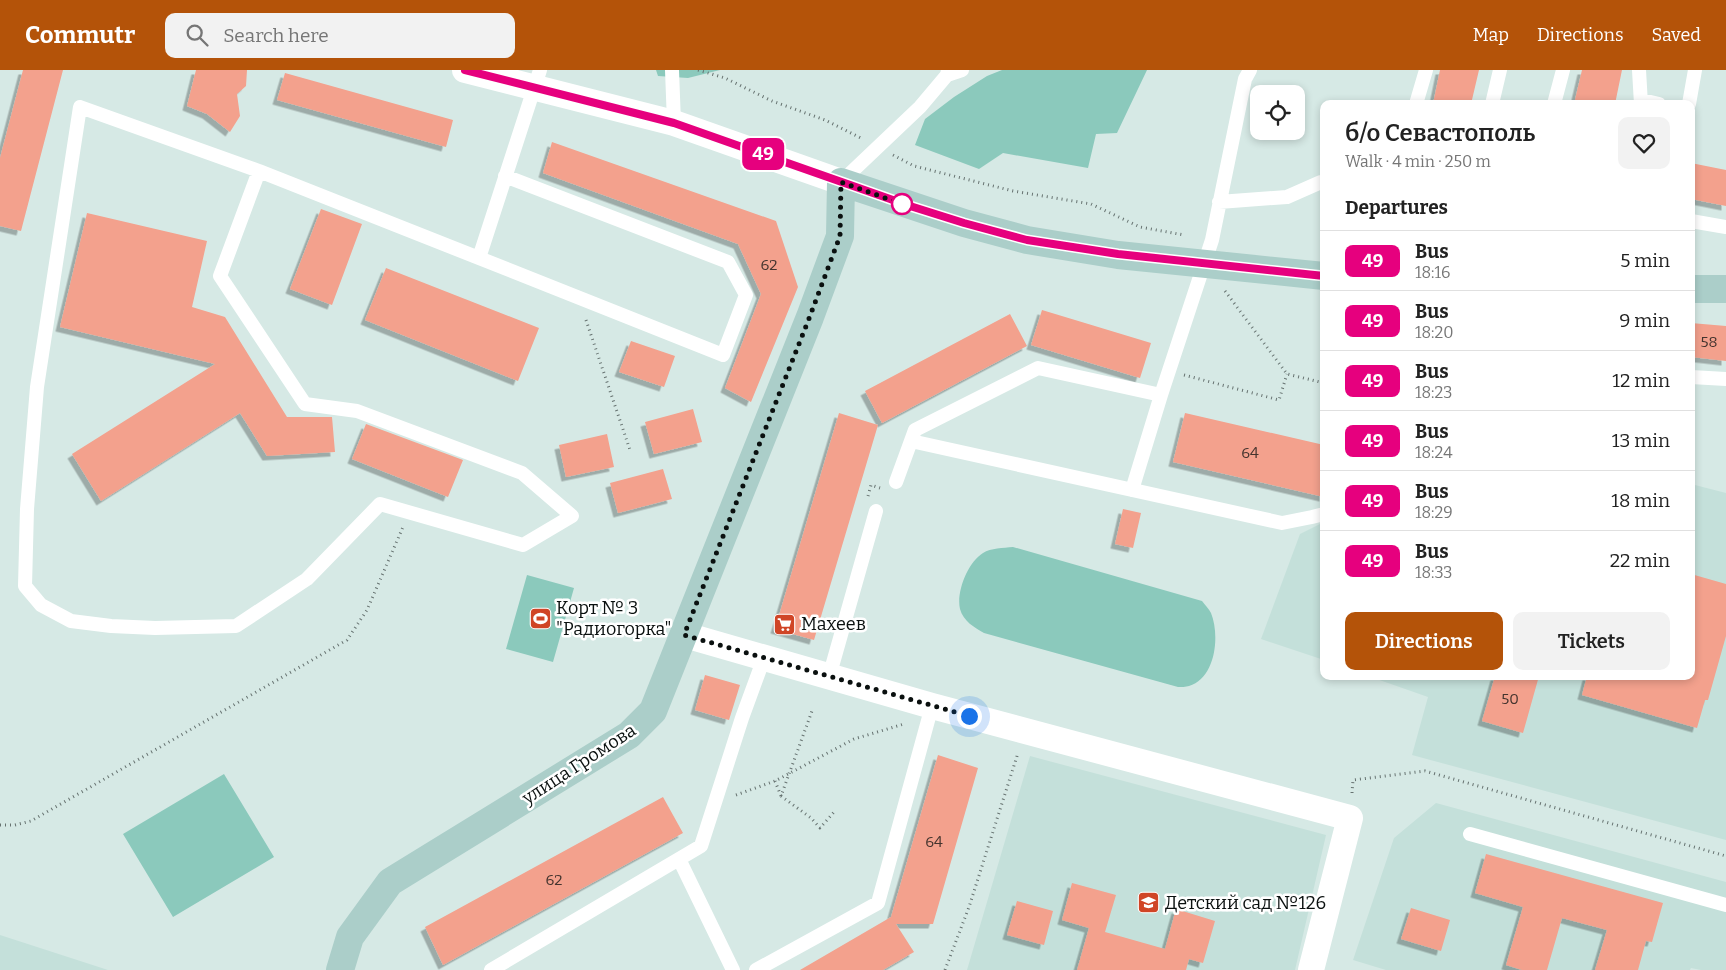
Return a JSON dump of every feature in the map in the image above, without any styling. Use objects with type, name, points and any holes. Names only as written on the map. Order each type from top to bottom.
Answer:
[{"type":"street","points":[[465,70],[538,79],[674,123],[955,221],[1027,240],[1118,254],[1208,252],[1320,275]]},
{"type":"street","name":"улица Громова","points":[[340,970],[350,937],[390,882],[629,736],[653,711],[840,236],[841,182]]},
{"type":"street","points":[[1695,289],[1726,289]]},
{"type":"street","points":[[684,635],[829,677],[930,711],[1026,730],[1350,818],[1311,970]]},
{"type":"lane","points":[[672,70],[674,123]]},
{"type":"lane","points":[[841,182],[920,107],[948,72],[962,70]]},
{"type":"lane","points":[[1132,490],[1208,252],[1245,79],[1250,70]]},
{"type":"lane","points":[[1417,100],[1426,70]]},
{"type":"lane","points":[[1493,100],[1500,70]]},
{"type":"lane","points":[[1555,100],[1563,70]]},
{"type":"lane","points":[[1639,70],[1641,100]]},
{"type":"lane","points":[[1690,100],[1695,70]]},
{"type":"lane","points":[[479,258],[538,79]]},
{"type":"lane","points":[[259,171],[220,276],[305,404],[357,411],[522,473],[572,516],[523,545],[380,504],[307,579],[236,626],[155,628],[111,626],[71,620],[41,605],[25,586],[27,509],[37,388],[80,107],[259,171],[723,355],[746,295],[728,262],[505,176]]},
{"type":"lane","points":[[1219,202],[1287,197],[1320,180]]},
{"type":"lane","points":[[1695,222],[1726,228]]},
{"type":"lane","points":[[896,482],[915,430],[1038,368],[1161,395]]},
{"type":"lane","points":[[1695,378],[1726,379]]},
{"type":"lane","points":[[911,441],[1282,523],[1320,515]]},
{"type":"lane","points":[[829,677],[876,510]]},
{"type":"lane","points":[[491,970],[701,846],[742,718],[764,658]]},
{"type":"lane","points":[[756,970],[878,903],[930,711]]},
{"type":"lane","points":[[1470,834],[1726,905]]},
{"type":"lane","points":[[679,859],[733,970]]},
{"type":"path","points":[[698,70],[725,78],[772,101],[825,120],[914,166],[1013,191],[1091,204],[1140,227],[1208,252]]},
{"type":"path","points":[[1222,288],[1287,374],[1320,382]]},
{"type":"path","points":[[579,298],[630,450]]},
{"type":"path","points":[[1169,371],[1279,400],[1287,374]]},
{"type":"path","points":[[867,498],[871,485]]},
{"type":"path","points":[[0,825],[15,826],[31,821],[347,640],[366,610],[409,513]]},
{"type":"path","points":[[780,796],[812,711]]},
{"type":"path","points":[[732,797],[775,781],[854,739],[930,711]]},
{"type":"path","points":[[945,970],[1026,730]]},
{"type":"path","points":[[1353,780],[1425,771],[1726,856]]},
{"type":"path","points":[[775,781],[780,796],[810,818],[820,828],[834,812]]},
{"type":"shaded area","points":[[1695,485],[1726,493],[1726,840],[1412,755],[1428,697],[1379,680],[1695,680]]},
{"type":"shaded area","points":[[1320,524],[1320,659],[1261,639],[1300,534]]},
{"type":"shaded area","name":"Детский сад №126","points":[[1030,756],[1326,835],[1295,970],[967,970]]},
{"type":"shaded area","points":[[1436,803],[1726,882],[1726,970],[1691,968],[1690,970],[1386,970],[1353,960],[1394,838]]},
{"type":"shaded area","points":[[0,935],[108,970],[0,970]]},
{"type":"green space","points":[[656,70],[720,70],[688,78],[658,76]]},
{"type":"green space","points":[[1002,70],[1147,70],[1117,133],[1096,134],[1088,168],[1003,153],[979,169],[915,145],[925,119],[954,97],[987,76]]},
{"type":"green space","points":[[1013,547],[1202,601],[1211,613],[1215,633],[1214,655],[1205,674],[1189,686],[1178,687],[984,633],[977,629],[967,621],[960,609],[960,594],[964,578],[973,563],[986,551]]},
{"type":"green space","name":"Корт № 3 \"Радиогорка\"","points":[[527,575],[574,588],[553,662],[506,649]]},
{"type":"green space","points":[[224,774],[274,857],[173,917],[123,834]]},
{"type":"building","points":[[23,70],[63,70],[21,231],[0,226],[0,158]]},
{"type":"building","points":[[196,70],[247,70],[246,86],[237,94],[240,116],[230,132],[207,114],[187,106]]},
{"type":"building","points":[[1440,70],[1479,70],[1472,100],[1434,100]]},
{"type":"building","points":[[1582,70],[1622,70],[1616,100],[1575,100]]},
{"type":"building","points":[[285,73],[453,120],[446,147],[277,100]]},
{"type":"building","points":[[552,142],[776,221],[798,287],[751,402],[725,388],[761,294],[738,244],[543,173]]},
{"type":"building","points":[[1695,164],[1726,170],[1726,206],[1695,200]]},
{"type":"building","points":[[321,209],[362,224],[332,305],[290,289]]},
{"type":"building","points":[[87,213],[207,241],[192,307],[225,317],[287,417],[332,417],[335,452],[267,456],[240,413],[101,501],[72,454],[215,364],[60,327]]},
{"type":"building","points":[[386,268],[539,328],[518,381],[365,320]]},
{"type":"building","points":[[1042,310],[1151,343],[1140,378],[1031,345]]},
{"type":"building","points":[[1010,314],[1027,346],[882,423],[865,391]]},
{"type":"building","points":[[1695,323],[1726,326],[1726,361],[1695,357]]},
{"type":"building","points":[[631,341],[675,356],[664,387],[619,372]]},
{"type":"building","points":[[693,409],[702,442],[654,454],[645,422]]},
{"type":"building","points":[[839,413],[878,425],[814,640],[775,629]]},
{"type":"building","points":[[1185,413],[1320,444],[1320,496],[1173,462]]},
{"type":"building","points":[[366,424],[463,460],[448,497],[352,459]]},
{"type":"building","points":[[607,434],[614,467],[566,477],[559,445]]},
{"type":"building","points":[[663,469],[672,499],[618,513],[610,483]]},
{"type":"building","points":[[1123,509],[1141,513],[1133,548],[1115,544]]},
{"type":"building","points":[[1695,575],[1726,584],[1726,636],[1708,700],[1705,700],[1697,728],[1582,695],[1586,680],[1695,680]]},
{"type":"building","points":[[705,675],[740,685],[729,720],[695,710]]},
{"type":"building","points":[[1494,680],[1538,680],[1523,733],[1482,721]]},
{"type":"building","points":[[938,755],[978,768],[933,924],[896,924],[914,952],[883,970],[800,970],[891,917]]},
{"type":"building","points":[[663,797],[683,833],[443,965],[425,927]]},
{"type":"building","points":[[1486,854],[1663,903],[1652,942],[1646,941],[1638,970],[1595,970],[1607,930],[1562,918],[1547,970],[1522,970],[1506,965],[1523,907],[1475,893]]},
{"type":"building","points":[[1072,883],[1116,895],[1105,932],[1165,949],[1176,909],[1215,921],[1203,963],[1189,959],[1186,970],[1077,970],[1089,928],[1062,920]]},
{"type":"building","points":[[1017,901],[1053,911],[1044,945],[1007,935]]},
{"type":"building","points":[[1411,908],[1450,920],[1441,951],[1401,939]]},
{"type":"bus line","name":"49","points":[[465,70],[674,123],[910,206],[1027,240],[1118,254],[1320,276]]},
{"type":"place","name":"Корт № 3 \"Радиогорка\"","points":[[540,618]]},
{"type":"place","name":"Махеев","points":[[785,624]]},
{"type":"place","name":"Детский сад №126","points":[[1149,903]]},
{"type":"route","points":[[902,204],[841,182],[840,236],[684,635],[969,716]]}]
